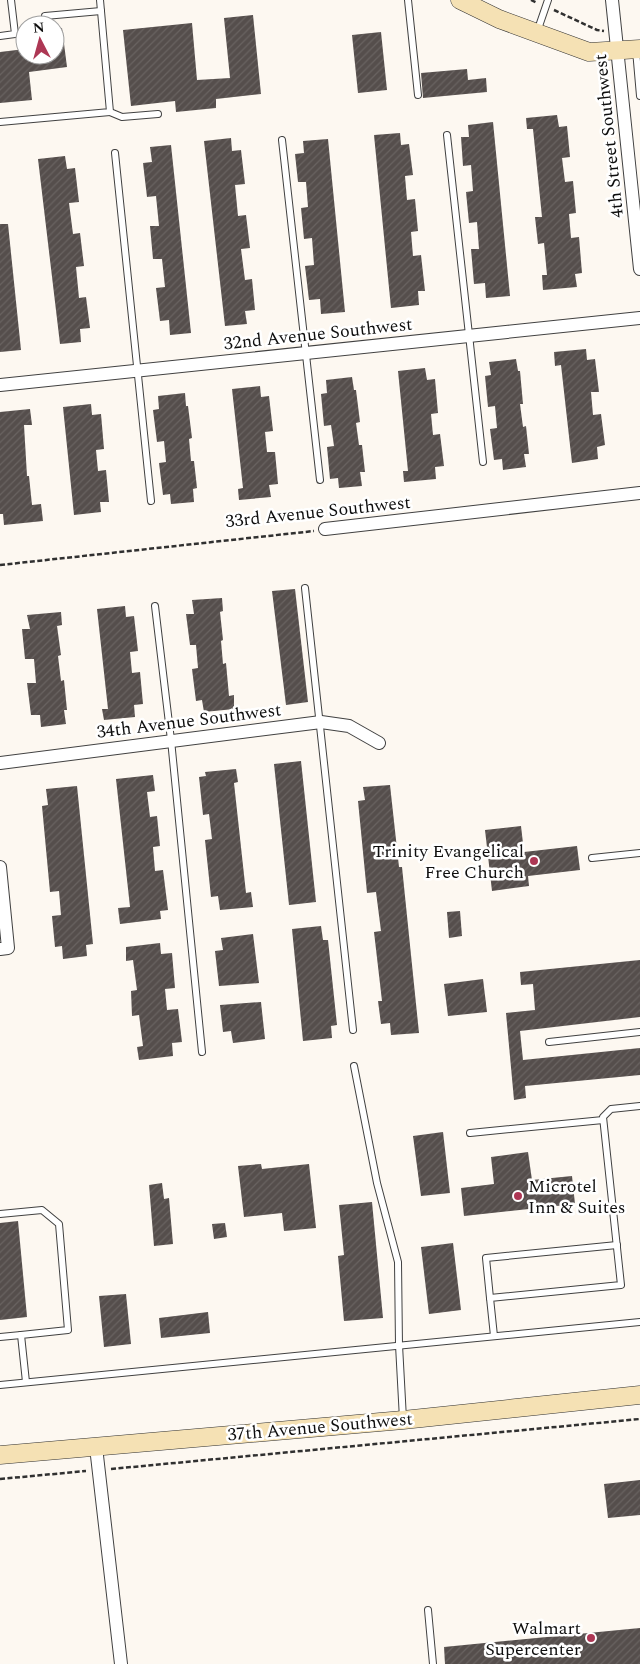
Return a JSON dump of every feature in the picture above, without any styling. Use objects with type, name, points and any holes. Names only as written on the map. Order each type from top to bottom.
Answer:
[{"type":"main road","points":[[460,0],[499,19],[589,52],[638,49]]},
{"type":"main road","name":"37th Avenue Southwest","points":[[0,1455],[404,1420],[640,1394]]},
{"type":"street","name":"4th Street Southwest","points":[[612,0],[637,220],[640,269]]},
{"type":"street","name":"32nd Avenue Southwest","points":[[0,385],[640,318]]},
{"type":"street","name":"33rd Avenue Southwest","points":[[325,530],[640,493]]},
{"type":"street","name":"34th Avenue Southwest","points":[[0,763],[321,722],[349,726],[379,742]]},
{"type":"street","points":[[0,867],[4,948]]},
{"type":"street","points":[[96,1447],[121,1664]]},
{"type":"lane","points":[[0,36],[15,34],[11,0]]},
{"type":"lane","points":[[100,0],[110,112]]},
{"type":"lane","points":[[408,0],[418,95]]},
{"type":"lane","points":[[537,34],[547,3]]},
{"type":"lane","points":[[54,15],[101,10]]},
{"type":"lane","points":[[638,49],[640,96]]},
{"type":"lane","points":[[0,122],[110,112],[122,117],[158,114]]},
{"type":"lane","points":[[447,135],[483,462]]},
{"type":"lane","points":[[282,140],[320,480]]},
{"type":"lane","points":[[115,153],[151,501]]},
{"type":"lane","points":[[305,588],[353,1030]]},
{"type":"lane","points":[[155,606],[171,740],[202,1052]]},
{"type":"lane","points":[[592,858],[640,853]]},
{"type":"lane","points":[[549,1042],[640,1032]]},
{"type":"lane","points":[[354,1066],[376,1183],[398,1262],[399,1345],[404,1420]]},
{"type":"lane","points":[[490,1298],[622,1285],[603,1117],[611,1110],[640,1106]]},
{"type":"lane","points":[[470,1133],[603,1120]]},
{"type":"lane","points":[[0,1214],[42,1210],[59,1224],[68,1330],[0,1337]]},
{"type":"lane","points":[[494,1336],[486,1258],[617,1245]]},
{"type":"lane","points":[[0,1385],[640,1322]]},
{"type":"lane","points":[[21,1335],[26,1382]]},
{"type":"lane","points":[[428,1610],[433,1664]]},
{"type":"path","points":[[531,0],[547,3],[597,30],[616,32]]},
{"type":"path","name":"33rd Avenue Southwest","points":[[0,565],[325,530]]},
{"type":"path","points":[[117,1468],[640,1419]]},
{"type":"path","points":[[0,1479],[87,1471]]},
{"type":"building","points":[[253,15],[261,94],[216,99],[216,108],[176,112],[175,101],[131,106],[123,30],[192,23],[197,80],[230,78],[224,18]]},
{"type":"building","points":[[381,32],[387,90],[358,93],[352,35]]},
{"type":"building","points":[[15,50],[15,65],[65,65],[65,51],[67,67],[29,72],[32,100],[0,103],[0,52]]},
{"type":"building","points":[[467,69],[468,80],[486,78],[487,92],[423,98],[421,73]]},
{"type":"building","points":[[557,115],[559,127],[567,126],[570,157],[562,158],[565,182],[573,181],[576,213],[569,214],[571,238],[579,237],[582,273],[575,274],[577,287],[543,290],[542,275],[547,275],[544,243],[538,244],[535,217],[542,217],[533,129],[527,129],[526,118]]},
{"type":"building","points":[[493,122],[510,296],[486,298],[485,283],[474,284],[471,249],[479,249],[477,222],[469,223],[466,192],[473,191],[471,165],[463,166],[461,137],[469,137],[468,125]]},
{"type":"building","points":[[400,133],[401,145],[409,144],[413,175],[405,176],[407,200],[415,199],[418,231],[411,232],[413,256],[421,255],[425,291],[418,291],[419,305],[391,308],[374,135]]},
{"type":"building","points":[[231,138],[232,151],[241,150],[245,184],[235,185],[238,216],[246,215],[250,248],[241,249],[245,280],[252,279],[255,310],[245,311],[247,324],[225,326],[204,141]]},
{"type":"building","points":[[328,139],[345,312],[321,314],[320,299],[309,300],[305,266],[314,265],[312,238],[304,239],[301,208],[308,207],[306,182],[298,182],[295,154],[304,153],[303,141]]},
{"type":"building","points":[[171,145],[191,333],[170,335],[169,320],[160,321],[156,288],[165,287],[162,259],[153,259],[150,226],[159,226],[156,196],[147,197],[143,163],[152,162],[150,147]]},
{"type":"building","points":[[65,156],[67,169],[75,168],[79,202],[69,203],[73,234],[80,233],[84,266],[76,267],[79,298],[86,297],[90,328],[80,329],[81,342],[60,344],[38,159]]},
{"type":"building","points":[[0,224],[8,224],[21,350],[0,352]]},
{"type":"building","points":[[586,349],[587,360],[595,359],[599,392],[591,392],[593,415],[601,414],[605,445],[597,447],[598,459],[572,463],[561,365],[555,366],[554,352]]},
{"type":"building","points":[[516,359],[518,371],[520,371],[523,404],[520,404],[523,427],[526,426],[529,454],[524,454],[526,467],[503,470],[502,459],[494,460],[490,429],[497,428],[495,406],[488,407],[485,376],[491,375],[489,362]]},
{"type":"building","points":[[425,368],[427,380],[435,379],[438,413],[431,414],[433,435],[440,434],[444,466],[435,467],[436,479],[404,482],[403,471],[408,471],[398,371]]},
{"type":"building","points":[[352,377],[354,390],[356,390],[360,422],[356,423],[359,445],[362,445],[365,472],[360,472],[362,486],[339,488],[338,478],[330,479],[327,447],[334,446],[331,425],[324,426],[321,394],[327,393],[326,380]]},
{"type":"building","points":[[260,386],[261,397],[269,396],[273,431],[265,432],[267,452],[275,452],[278,484],[269,485],[271,497],[239,500],[238,489],[243,488],[232,389]]},
{"type":"building","points":[[185,393],[192,438],[189,439],[191,461],[194,461],[197,488],[193,489],[194,502],[171,504],[170,494],[163,495],[159,463],[166,462],[164,441],[157,442],[153,410],[159,409],[158,396]]},
{"type":"building","points":[[91,404],[92,415],[101,414],[104,449],[96,450],[98,471],[106,470],[109,502],[100,502],[101,512],[74,515],[63,407]]},
{"type":"building","points":[[30,409],[32,425],[24,425],[27,476],[29,476],[32,505],[41,504],[43,521],[4,525],[3,514],[0,514],[0,412]]},
{"type":"building","points":[[295,589],[308,702],[286,705],[272,591]]},
{"type":"building","points":[[222,598],[223,611],[220,612],[223,664],[226,663],[229,696],[234,695],[234,709],[204,712],[202,700],[196,701],[192,669],[198,668],[196,645],[190,645],[186,614],[194,614],[192,600]]},
{"type":"building","points":[[125,606],[126,617],[134,616],[138,651],[130,652],[132,673],[140,672],[143,704],[134,705],[135,717],[104,720],[102,709],[108,709],[97,609]]},
{"type":"building","points":[[61,612],[62,625],[57,626],[61,655],[58,656],[61,681],[64,680],[67,710],[64,710],[66,724],[41,727],[40,715],[31,715],[27,683],[36,683],[34,659],[25,659],[22,629],[30,629],[27,615]]},
{"type":"building","points":[[301,761],[316,902],[289,905],[274,764]]},
{"type":"building","points":[[236,769],[238,782],[234,783],[246,893],[251,892],[253,907],[220,910],[218,896],[211,897],[205,840],[212,839],[209,814],[203,815],[199,777],[206,776],[205,772]]},
{"type":"building","points":[[153,775],[155,791],[147,792],[150,817],[157,816],[160,846],[153,847],[155,871],[163,870],[168,910],[160,911],[161,919],[120,924],[118,908],[130,907],[116,779]]},
{"type":"building","points":[[390,785],[399,867],[402,867],[419,1033],[391,1035],[390,1023],[381,1024],[378,1001],[382,1001],[374,932],[381,931],[376,892],[367,893],[358,801],[365,800],[363,787]]},
{"type":"building","points":[[77,786],[93,944],[86,945],[87,956],[63,959],[62,946],[55,947],[52,916],[61,915],[59,891],[50,892],[42,806],[48,805],[46,789]]},
{"type":"building","name":"Trinity Evangelical Free Church","points":[[521,826],[524,852],[577,846],[580,870],[528,876],[529,886],[492,891],[485,830]]},
{"type":"building","points":[[460,911],[462,936],[449,938],[447,912]]},
{"type":"building","points":[[321,926],[323,940],[328,940],[337,1025],[331,1026],[332,1038],[303,1041],[292,929]]},
{"type":"building","points":[[253,934],[259,983],[219,986],[215,951],[223,950],[221,938]]},
{"type":"building","points":[[160,943],[161,954],[172,953],[175,988],[165,989],[167,1010],[178,1009],[182,1042],[172,1043],[173,1056],[139,1060],[137,1047],[143,1046],[139,1015],[132,1016],[131,991],[137,990],[133,960],[126,961],[126,947]]},
{"type":"building","points":[[640,960],[640,1017],[520,1031],[523,1060],[640,1048],[640,1075],[525,1086],[526,1098],[514,1100],[506,1013],[535,1010],[533,984],[521,985],[520,972]]},
{"type":"building","points":[[483,979],[487,1012],[448,1016],[444,984]]},
{"type":"building","points":[[261,1002],[265,1039],[233,1043],[231,1031],[223,1032],[220,1005]]},
{"type":"building","points":[[443,1132],[450,1193],[421,1196],[413,1136]]},
{"type":"building","name":"Microtel Inn & Suites","points":[[528,1152],[532,1180],[572,1176],[575,1204],[464,1216],[461,1188],[494,1184],[491,1157]]},
{"type":"building","points":[[261,1164],[262,1169],[309,1164],[316,1228],[284,1231],[282,1213],[244,1217],[238,1166]]},
{"type":"building","points":[[162,1183],[164,1199],[169,1198],[173,1244],[154,1246],[149,1185]]},
{"type":"building","points":[[372,1202],[383,1318],[344,1321],[338,1256],[344,1255],[339,1205]]},
{"type":"building","points":[[18,1221],[27,1317],[0,1320],[0,1223]]},
{"type":"building","points":[[225,1223],[227,1237],[214,1239],[212,1224]]},
{"type":"building","points":[[453,1243],[461,1310],[429,1314],[421,1247]]},
{"type":"building","points":[[126,1294],[131,1344],[104,1347],[99,1296]]},
{"type":"building","points":[[208,1312],[210,1333],[161,1338],[159,1318]]},
{"type":"building","points":[[640,1480],[640,1515],[608,1518],[604,1484]]},
{"type":"building","name":"Walmart Supercenter","points":[[640,1628],[640,1664],[445,1664],[444,1647]]},
{"type":"place","name":"Trinity Evangelical Free Church","points":[[534,861]]},
{"type":"place","name":"Microtel Inn & Suites","points":[[518,1196]]},
{"type":"place","name":"Walmart Supercenter","points":[[591,1638]]}]
